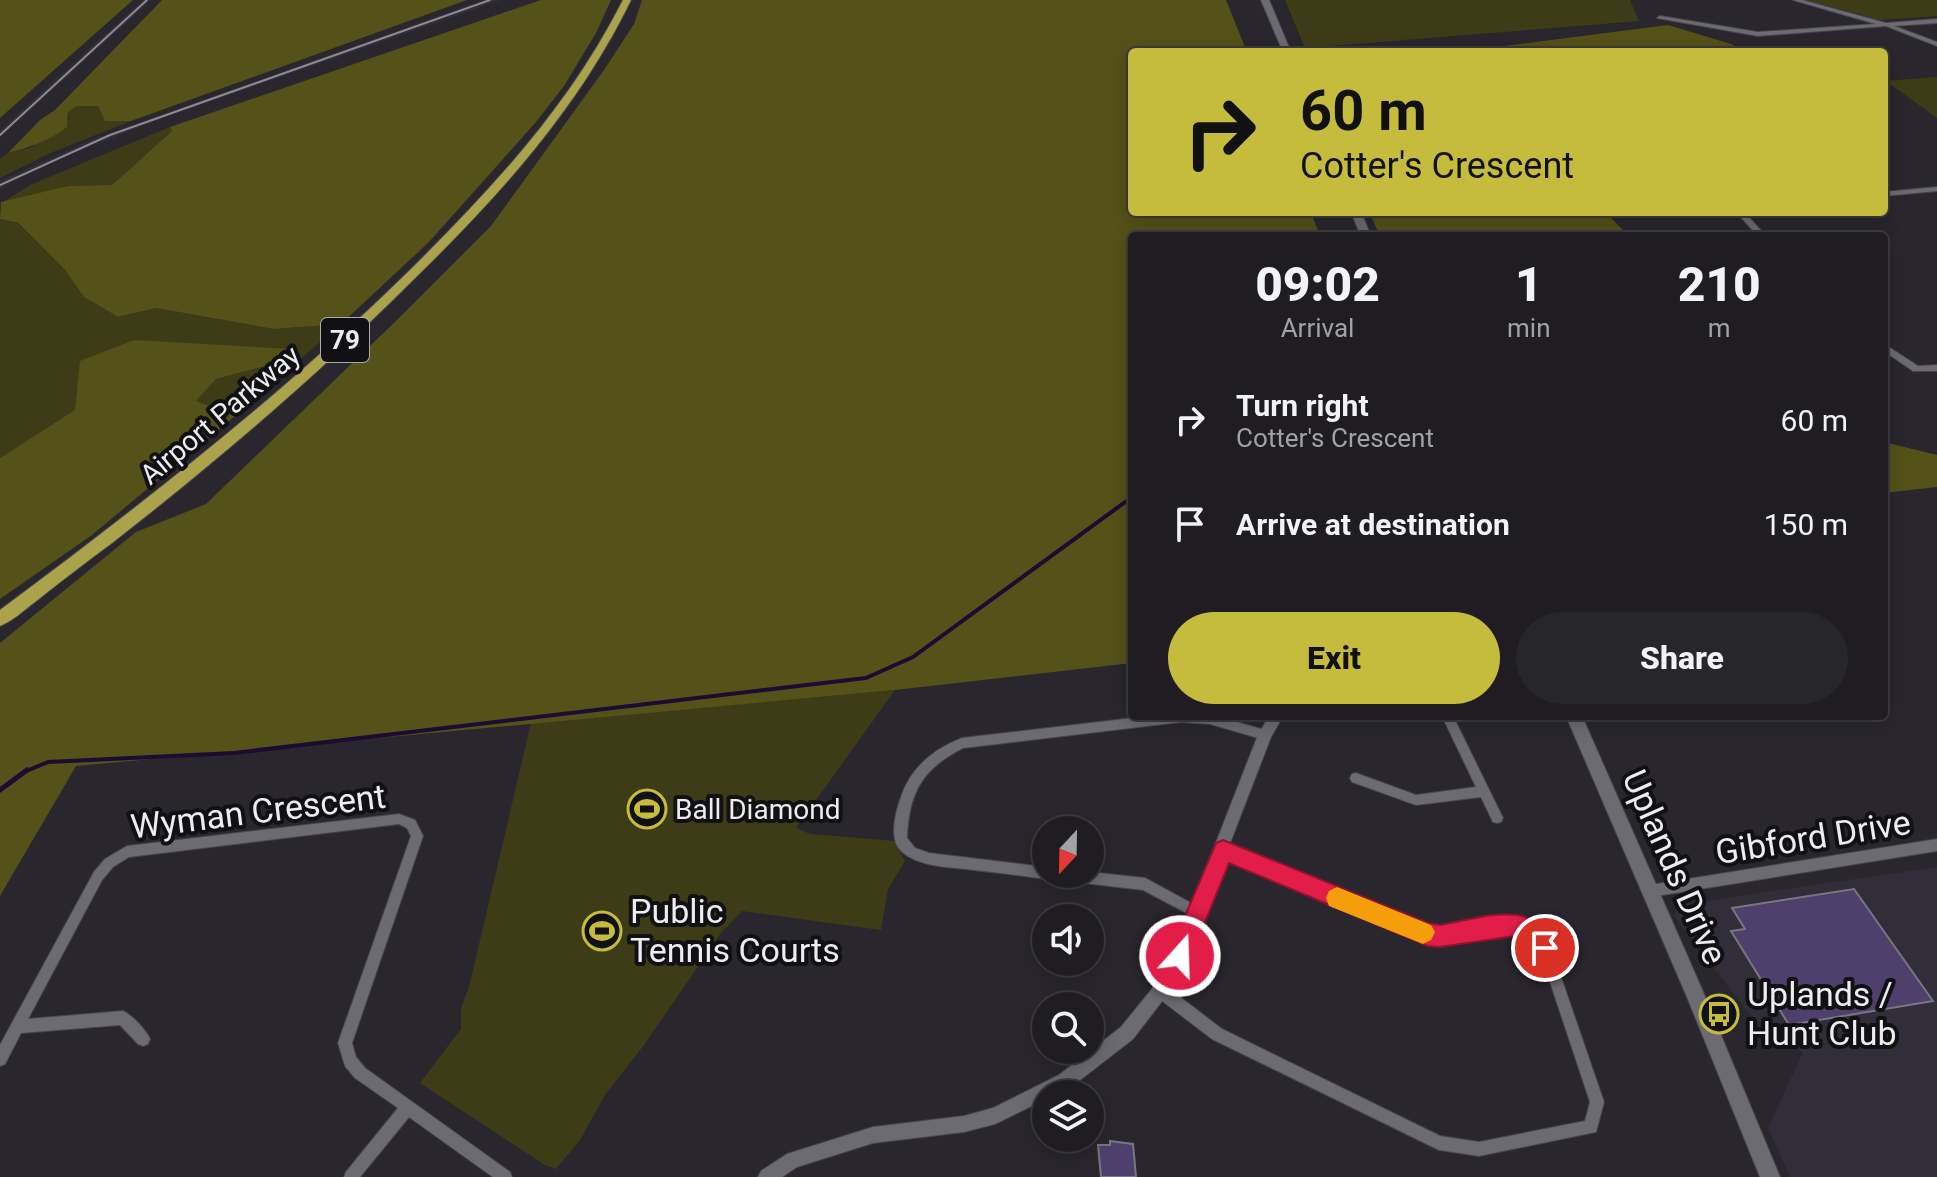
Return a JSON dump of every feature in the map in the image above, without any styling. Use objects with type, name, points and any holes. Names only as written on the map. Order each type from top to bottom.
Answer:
[{"type":"highway","name":"Airport Parkway","points":[[0,619],[195,469],[395,293],[490,195],[540,136],[592,63],[627,0]]},
{"type":"main road","points":[[1265,0],[1285,48]]},
{"type":"main road","name":"Uplands Drive","points":[[1576,720],[1770,1177]]},
{"type":"street","points":[[1796,0],[1887,25],[1937,44]]},
{"type":"street","points":[[1660,18],[1758,34],[1937,21]]},
{"type":"street","points":[[1888,194],[1937,189]]},
{"type":"street","points":[[1744,216],[1758,232]]},
{"type":"street","points":[[1888,350],[1916,369],[1937,368]]},
{"type":"street","points":[[1032,871],[929,859],[911,852],[901,840],[904,797],[935,757],[962,743],[1156,720]]},
{"type":"street","points":[[1215,720],[1265,735]]},
{"type":"street","points":[[767,1177],[793,1160],[873,1135],[964,1124],[995,1116],[1065,1081],[1127,1033],[1171,978],[1265,735],[1274,720]]},
{"type":"street","points":[[1449,720],[1497,818]]},
{"type":"street","points":[[1356,778],[1416,800],[1484,791]]},
{"type":"street","name":"Wyman Crescent","points":[[0,1059],[98,876],[109,863],[127,852],[399,819],[411,824],[417,836],[345,1043],[350,1061],[360,1073],[407,1108]]},
{"type":"street","name":"Gibford Drive","points":[[1650,891],[1937,845]]},
{"type":"street","points":[[1162,992],[1217,1034],[1439,1143],[1479,1149],[1591,1127],[1597,1102],[1545,948],[1527,927],[1515,925],[1440,936],[1428,934],[1223,850]]},
{"type":"street","points":[[1104,879],[1145,884],[1196,912]]},
{"type":"street","points":[[17,1027],[123,1018],[143,1039]]},
{"type":"street","points":[[351,1177],[407,1108],[505,1177]]},
{"type":"shaded area","points":[[0,0],[133,0],[0,118]]},
{"type":"shaded area","points":[[143,0],[151,0],[0,138],[0,130]]},
{"type":"shaded area","points":[[162,0],[467,0],[131,121],[105,121],[98,106],[77,106],[68,112],[67,127],[60,132],[8,153],[40,120],[55,110]]},
{"type":"shaded area","points":[[483,0],[501,0],[163,118],[65,156],[0,188],[0,181],[88,141]]},
{"type":"shaded area","points":[[541,0],[611,0],[596,33],[564,86],[536,122],[429,242],[341,324],[274,329],[156,308],[118,317],[84,297],[65,270],[18,223],[0,219],[1,202],[68,186],[112,185],[172,131],[170,127]]},
{"type":"shaded area","points":[[642,0],[1226,0],[1245,48],[1128,48],[1128,216],[1312,216],[1318,232],[1128,232],[1128,663],[895,690],[76,766],[0,896],[0,643],[136,532],[206,504],[400,317],[491,226],[634,24]]},
{"type":"shaded area","points":[[1285,0],[1630,0],[1639,21],[1305,48]]},
{"type":"shaded area","points":[[1806,0],[1937,0],[1937,16],[1880,20]]},
{"type":"shaded area","points":[[1668,25],[1737,48],[1488,48]]},
{"type":"shaded area","points":[[1937,77],[1937,118],[1888,82]]},
{"type":"shaded area","points":[[90,103],[98,106],[105,121],[131,121],[53,152],[0,178],[0,159],[8,153],[32,147],[69,119],[68,112]]},
{"type":"shaded area","points":[[170,127],[173,130],[112,185],[68,186],[0,204],[32,184]]},
{"type":"shaded area","points":[[1371,216],[1609,216],[1625,232],[1378,232]]},
{"type":"shaded area","points":[[0,219],[17,223],[65,270],[84,297],[118,317],[156,308],[274,329],[341,324],[235,416],[195,401],[216,379],[273,364],[289,349],[76,410],[0,458]]},
{"type":"shaded area","points":[[134,340],[290,349],[273,364],[216,379],[196,401],[235,416],[92,535],[0,599],[0,458],[75,410],[80,361]]},
{"type":"shaded area","points":[[1888,443],[1937,455],[1937,487],[1888,493]]},
{"type":"shaded area","points":[[895,690],[796,828],[810,834],[894,841],[905,861],[888,889],[881,930],[742,911],[721,933],[644,1045],[605,1095],[580,1140],[556,1169],[545,1165],[420,1083],[461,1029],[461,1008],[469,987],[531,723]]},
{"type":"shaded area","points":[[1937,867],[1937,1177],[1790,1177],[1768,1128],[1803,1052],[1750,1015],[1674,916],[1678,905]]},
{"type":"building","points":[[1854,889],[1933,1001],[1789,1025],[1731,931],[1745,929],[1732,908]]},
{"type":"building","points":[[1110,1141],[1133,1144],[1136,1177],[1101,1177],[1099,1152],[1104,1152],[1104,1145],[1110,1145]]},
{"type":"waterway","points":[[25,772],[48,762],[234,753],[866,678],[913,657],[1128,500]]},
{"type":"waterway","points":[[0,790],[25,772]]},
{"type":"tram line","points":[[0,135],[147,0]]},
{"type":"tram line","points":[[0,185],[110,135],[490,0]]},
{"type":"slow traffic","points":[[1337,898],[1423,932]]},
{"type":"place","name":"Ball Diamond","points":[[647,809]]},
{"type":"place","name":"Public Tennis Courts","points":[[602,931]]},
{"type":"place","name":"Uplands / Hunt Club","points":[[1719,1014]]},
{"type":"route","points":[[1180,956],[1223,850],[1428,934],[1440,936],[1515,925],[1527,927],[1538,936],[1545,948]]}]
